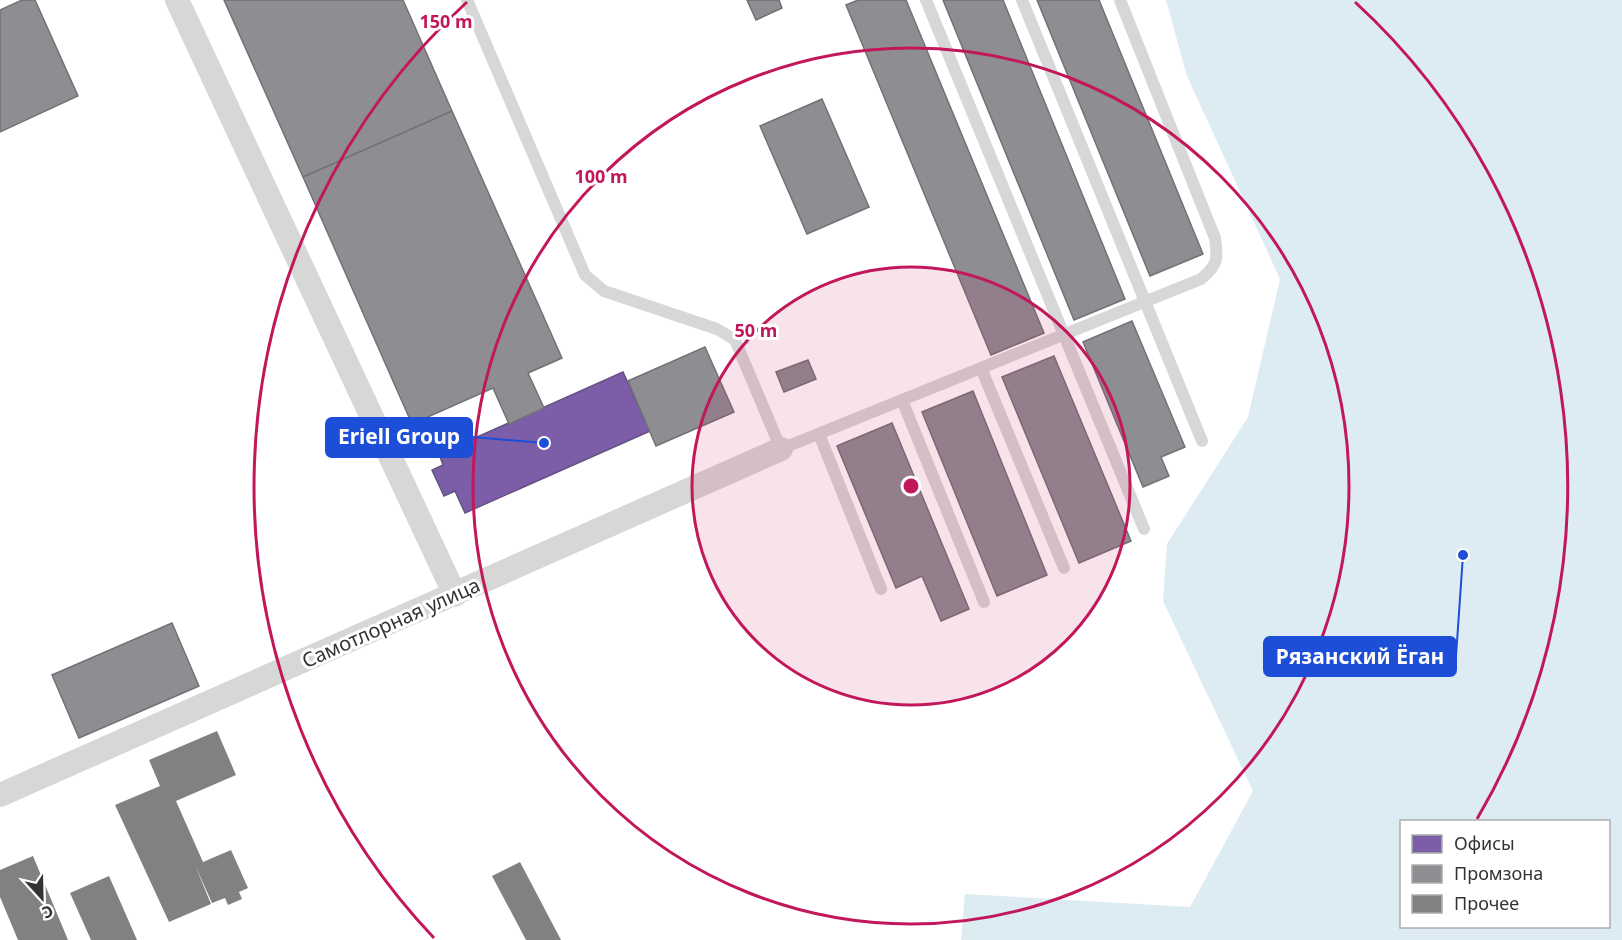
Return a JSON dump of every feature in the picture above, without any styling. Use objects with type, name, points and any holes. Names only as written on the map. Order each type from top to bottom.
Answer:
[{"type":"street","points":[[177,0],[456,594]]},
{"type":"street","name":"Самотлорная улица","points":[[0,795],[781,449]]},
{"type":"lane","points":[[467,0],[585,275],[604,291],[717,329],[735,340],[781,449],[1201,279],[1214,269],[1217,255],[1215,238],[1120,0]]},
{"type":"lane","points":[[926,0],[1144,529]]},
{"type":"lane","points":[[1022,0],[1202,441]]},
{"type":"lane","points":[[981,368],[1064,568]]},
{"type":"lane","points":[[902,400],[984,602]]},
{"type":"lane","points":[[819,434],[881,589]]},
{"type":"shaded area","points":[[1166,0],[1622,0],[1622,940],[961,940],[965,894],[1190,907],[1253,791],[1163,601],[1167,544],[1248,417],[1280,279],[1187,76]]},
{"type":"building: Офисы","points":[[623,372],[650,431],[465,513],[455,491],[444,496],[432,470],[443,465],[439,454]]},
{"type":"building: Промзона","points":[[22,0],[35,0],[78,96],[0,132],[0,10]]},
{"type":"building: Промзона","points":[[224,0],[403,0],[452,111],[303,177]]},
{"type":"building: Промзона","points":[[747,0],[779,0],[782,8],[756,20]]},
{"type":"building: Промзона","points":[[858,0],[906,0],[1044,333],[991,355],[846,5]]},
{"type":"building: Промзона","points":[[943,0],[1003,0],[1125,299],[1074,320]]},
{"type":"building: Промзона","points":[[1037,0],[1099,0],[1203,254],[1150,276]]},
{"type":"building: Промзона","points":[[822,99],[869,207],[807,234],[760,126]]},
{"type":"building: Промзона","points":[[452,111],[562,358],[528,373],[544,408],[509,424],[493,388],[412,424],[303,177]]},
{"type":"building: Промзона","points":[[1132,321],[1185,447],[1161,457],[1169,476],[1143,487],[1083,342]]},
{"type":"building: Промзона","points":[[705,347],[734,412],[656,446],[628,381]]},
{"type":"building: Промзона","points":[[1054,356],[1131,541],[1079,563],[1002,377]]},
{"type":"building: Промзона","points":[[808,360],[816,379],[784,392],[776,372]]},
{"type":"building: Промзона","points":[[973,391],[1047,575],[997,596],[922,412]]},
{"type":"building: Промзона","points":[[892,423],[969,609],[941,621],[922,576],[896,588],[837,446]]},
{"type":"building: Промзона","points":[[172,623],[199,686],[79,738],[52,675]]},
{"type":"building: Прочее","points":[[217,731],[236,775],[176,801],[203,862],[231,850],[248,888],[239,892],[242,899],[228,905],[225,898],[212,903],[195,865],[211,904],[169,922],[115,805],[160,786],[149,760]]},
{"type":"building: Прочее","points":[[33,856],[68,940],[18,940],[0,897],[0,870]]},
{"type":"building: Прочее","points":[[520,862],[561,940],[526,940],[492,876]]},
{"type":"building: Прочее","points":[[109,876],[137,940],[91,940],[70,893]]},
{"type":"place","name":"Eriell Group","points":[[544,443]]},
{"type":"place","name":"Рязанский Ёган","points":[[1463,555]]}]
